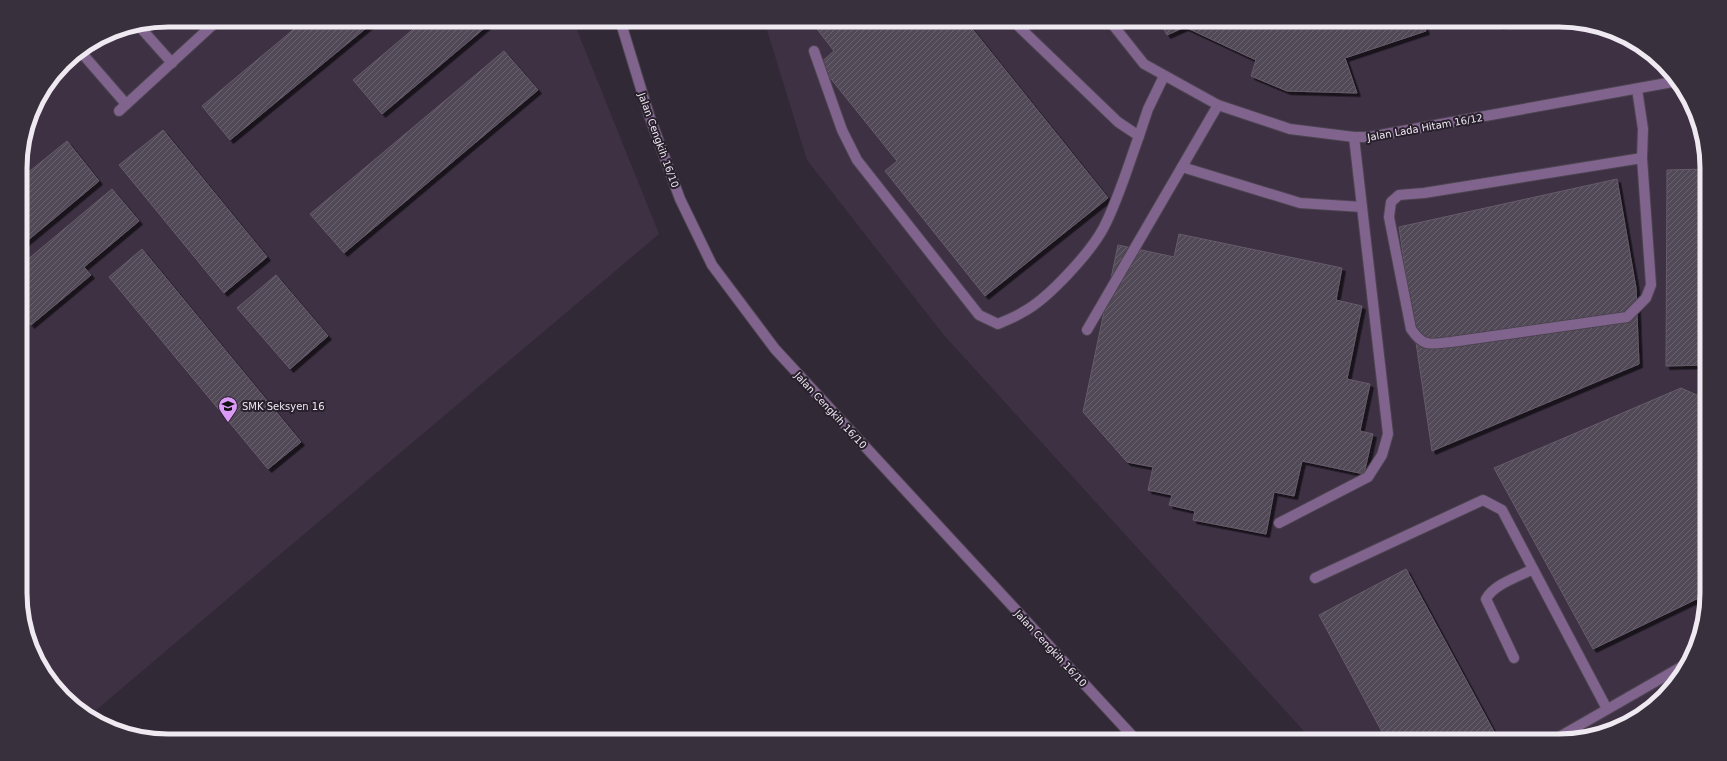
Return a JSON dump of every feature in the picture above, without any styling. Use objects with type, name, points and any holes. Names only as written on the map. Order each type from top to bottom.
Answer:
[{"type":"street","points":[[83,55],[123,108],[211,27]]},
{"type":"street","name":"Jalan Cengkih 16/10","points":[[622,27],[649,115],[680,199],[712,265],[775,349],[1131,734]]},
{"type":"street","points":[[1019,27],[1118,122],[1139,136]]},
{"type":"street","name":"Jalan Lada Hitam 16/12","points":[[1115,27],[1144,64],[1218,106],[1290,129],[1354,137],[1369,137],[1671,82]]},
{"type":"street","points":[[142,30],[172,63]]},
{"type":"street","points":[[814,51],[842,130],[857,160],[979,314],[998,324],[1024,312],[1046,296],[1083,256],[1104,228],[1117,197],[1148,109],[1164,76]]},
{"type":"street","points":[[1637,89],[1642,130],[1642,158],[1651,285],[1646,298],[1627,317],[1451,342],[1430,344],[1419,340],[1411,329],[1389,217],[1391,202],[1399,194],[1424,193],[1642,158]]},
{"type":"street","points":[[1087,330],[1218,106]]},
{"type":"street","points":[[1279,523],[1368,477],[1382,455],[1388,434],[1354,137]]},
{"type":"street","points":[[1182,167],[1300,203],[1362,208]]},
{"type":"street","points":[[1315,578],[1483,500],[1502,510],[1607,709]]},
{"type":"street","points":[[1514,658],[1486,599],[1496,588],[1533,569]]},
{"type":"street","points":[[1564,734],[1677,669]]},
{"type":"shaded area","name":"SMK Seksyen 16","points":[[159,27],[576,27],[659,234],[94,712],[68,693],[56,679],[38,647],[32,629],[27,602],[27,159],[32,132],[38,114],[46,98],[56,82],[68,68],[82,56],[114,38],[132,32]]},
{"type":"shaded area","points":[[766,27],[1568,27],[1595,32],[1613,38],[1629,46],[1645,56],[1659,68],[1671,82],[1689,114],[1695,132],[1700,159],[1700,602],[1695,629],[1689,647],[1681,663],[1671,679],[1659,693],[1645,705],[1613,723],[1577,733],[1307,734],[943,334],[807,160]]},
{"type":"building","points":[[297,27],[367,27],[230,140],[202,106]]},
{"type":"building","points":[[416,27],[486,27],[382,114],[353,80]]},
{"type":"building","points":[[815,27],[971,27],[1108,198],[985,296],[885,171],[897,161],[819,64],[834,51]]},
{"type":"building","points":[[1163,27],[1185,27],[1167,35]]},
{"type":"building","points":[[1185,27],[1425,27],[1426,31],[1345,58],[1357,93],[1287,91],[1251,76],[1256,60]]},
{"type":"building","points":[[504,51],[538,90],[344,253],[310,214]]},
{"type":"building","points":[[163,130],[267,257],[224,293],[119,165]]},
{"type":"building","points":[[67,141],[99,181],[27,241],[27,173]]},
{"type":"building","points":[[1700,169],[1700,365],[1666,366],[1667,170]]},
{"type":"building","points":[[1617,179],[1636,288],[1639,364],[1432,451],[1399,227]]},
{"type":"building","points":[[112,189],[139,221],[84,267],[91,275],[31,325],[27,320],[27,260]]},
{"type":"building","points":[[1179,234],[1342,268],[1336,300],[1362,306],[1347,379],[1370,384],[1360,431],[1373,434],[1364,474],[1302,461],[1294,496],[1274,492],[1266,534],[1193,520],[1195,511],[1169,505],[1172,495],[1148,490],[1153,467],[1127,462],[1083,412],[1118,245],[1174,257]]},
{"type":"building","points":[[142,249],[301,442],[268,469],[109,277]]},
{"type":"building","points":[[276,275],[328,336],[290,369],[237,308]]},
{"type":"building","points":[[1681,388],[1700,396],[1700,597],[1593,649],[1494,468]]},
{"type":"building","points":[[1406,569],[1495,734],[1383,734],[1319,615]]},
{"type":"place","name":"SMK Seksyen 16","points":[[228,423]]}]
